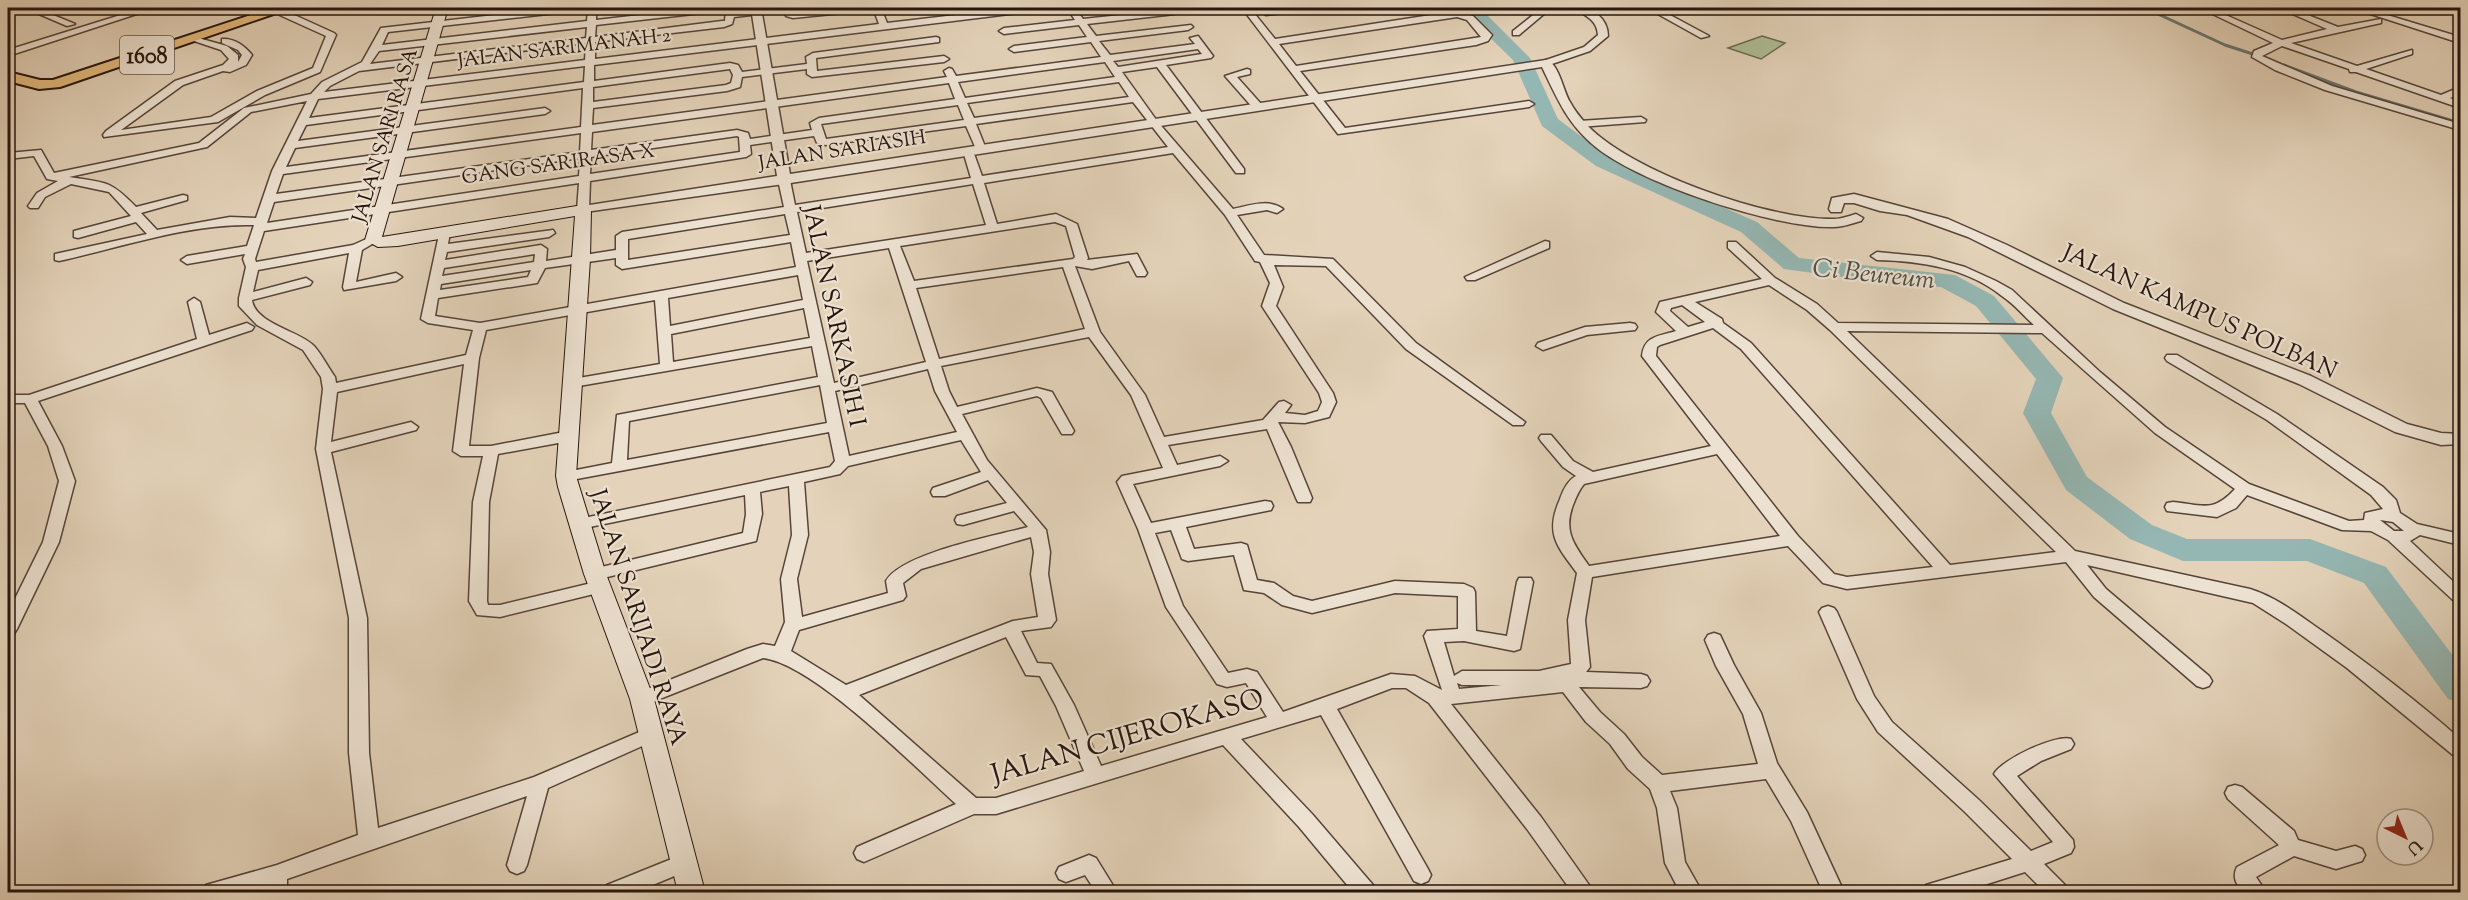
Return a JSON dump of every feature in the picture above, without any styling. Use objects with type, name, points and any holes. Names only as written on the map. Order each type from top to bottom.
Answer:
[{"type":"main road","name":"JALAN SARI RASA","points":[[365,244],[381,208],[442,8]]},
{"type":"main road","name":"1608","points":[[8,76],[39,85],[55,84],[280,9]]},
{"type":"main road","name":"JALAN SARIASIH","points":[[365,244],[443,241],[583,210]]},
{"type":"main road","name":"JALAN SARIJADI RAYA","points":[[583,210],[582,259],[566,476],[571,501],[642,699],[693,892]]},
{"type":"street","points":[[35,8],[70,24]]},
{"type":"street","points":[[8,43],[122,8]]},
{"type":"street","points":[[8,52],[151,8]]},
{"type":"street","points":[[378,43],[575,8]]},
{"type":"street","points":[[583,210],[592,8]]},
{"type":"street","points":[[369,840],[359,753],[358,618],[334,511],[323,448],[330,389],[328,377],[308,347],[262,322],[246,306],[245,298],[252,249],[279,171],[314,96],[326,84],[358,68],[369,59],[384,30],[435,32],[591,23],[720,8]]},
{"type":"street","points":[[358,68],[726,24],[729,22],[730,11],[787,8],[789,14],[793,15],[862,8]]},
{"type":"street","points":[[877,8],[884,26]]},
{"type":"street","name":"JALAN SARIMANAH 2","points":[[51,177],[203,145],[248,110],[314,96],[1034,8]]},
{"type":"street","points":[[1071,8],[1153,123],[1244,230],[1254,250],[1265,260],[1278,284],[1277,297],[1269,306],[1294,349],[1326,393],[1329,402],[1324,414],[1318,417],[1277,415],[1161,442]]},
{"type":"street","points":[[1246,8],[1342,132],[1529,104]]},
{"type":"street","points":[[1262,28],[1267,24],[1263,10],[1302,8]]},
{"type":"street","points":[[1516,33],[1546,8]]},
{"type":"street","points":[[1578,8],[1593,15],[1601,24],[1603,36],[1587,49],[1541,64],[1564,104],[1579,124],[1599,144],[1617,157],[1647,173],[1731,203],[1829,223],[1843,224],[1856,218]]},
{"type":"street","points":[[1651,8],[1704,36]]},
{"type":"street","points":[[2204,8],[2282,44],[2460,105]]},
{"type":"street","points":[[2283,8],[2337,30]]},
{"type":"street","points":[[2356,8],[2460,40]]},
{"type":"street","points":[[201,36],[227,50],[233,55],[234,60],[226,67],[179,83],[108,135],[214,120],[261,93],[317,70],[331,35],[280,9]]},
{"type":"street","points":[[1004,31],[1174,9],[1209,55],[1118,74],[961,101],[818,121],[815,123],[816,133],[821,141],[826,142],[1135,99]]},
{"type":"street","points":[[757,10],[760,41],[784,180]]},
{"type":"street","points":[[1273,42],[1453,11],[1470,18],[1481,27],[1487,38],[1476,42],[1294,69]]},
{"type":"street","points":[[992,13],[1024,70]]},
{"type":"street","points":[[929,20],[971,123],[977,181],[992,227]]},
{"type":"street","points":[[2378,21],[2282,44],[2257,53],[2257,57],[2271,65],[2334,88],[2460,127]]},
{"type":"street","points":[[1014,49],[1188,27]]},
{"type":"street","points":[[129,131],[188,84],[245,61],[247,55],[241,48],[201,36]]},
{"type":"street","points":[[936,40],[814,56],[811,57],[812,73],[815,75],[944,59]]},
{"type":"street","points":[[279,171],[1201,46]]},
{"type":"street","points":[[2354,70],[2409,52]]},
{"type":"street","points":[[1160,64],[1240,171]]},
{"type":"street","name":"JALAN SARIASIH","points":[[583,210],[1541,64]]},
{"type":"street","points":[[301,122],[730,66],[735,67],[738,75],[736,85],[727,88],[587,106]]},
{"type":"street","points":[[738,75],[811,66]]},
{"type":"street","points":[[1247,72],[1230,76],[1258,107]]},
{"type":"street","points":[[542,135],[549,90]]},
{"type":"street","points":[[2440,99],[2460,90]]},
{"type":"street","points":[[291,145],[544,111]]},
{"type":"street","points":[[1579,124],[1641,120]]},
{"type":"street","points":[[268,199],[737,133],[743,134],[744,143],[816,133]]},
{"type":"street","name":"GANG SARIRASA X","points":[[59,257],[230,221],[259,225],[740,157],[746,154],[744,143]]},
{"type":"street","points":[[796,238],[622,265],[622,236],[1176,149]]},
{"type":"street","points":[[8,156],[37,152],[51,177],[105,186],[113,190],[157,235]]},
{"type":"street","points":[[34,206],[41,195],[69,180]]},
{"type":"street","name":"JALAN SARKASIH I","points":[[784,180],[843,462]]},
{"type":"street","points":[[78,234],[183,198]]},
{"type":"street","points":[[1782,215],[1813,214],[1836,209],[1856,218],[1873,218],[1878,211],[1865,200],[1846,198],[1835,203],[1836,209]]},
{"type":"street","points":[[1230,213],[1268,206],[1277,209]]},
{"type":"street","name":"JALAN KAMPUS POLBAN","points":[[1878,211],[1923,216],[1996,245],[2147,318],[2232,349],[2307,381],[2385,421],[2424,434],[2460,439]]},
{"type":"street","points":[[549,233],[443,241],[429,320],[480,327],[661,295],[893,243],[1056,218],[1071,224],[1082,258],[1072,263]]},
{"type":"street","points":[[845,693],[1011,629],[1045,623],[1047,620],[1038,530],[991,474],[964,435],[942,391],[909,285],[893,243]]},
{"type":"street","points":[[251,266],[365,244]]},
{"type":"street","points":[[365,244],[349,286],[396,277]]},
{"type":"street","points":[[1471,277],[1545,245]]},
{"type":"street","points":[[1732,245],[1771,281],[1812,307],[1835,327],[2070,556],[2100,593],[2203,681]]},
{"type":"street","points":[[186,260],[252,249]]},
{"type":"street","points":[[432,295],[529,281],[536,278],[541,249],[438,265]]},
{"type":"street","points":[[435,281],[622,252]]},
{"type":"street","points":[[1877,255],[1927,259],[1965,270],[2007,293],[2095,375],[2160,430],[2244,488],[2348,526],[2375,525],[2394,536],[2460,597]]},
{"type":"street","points":[[909,285],[1072,263],[1092,265],[1133,257],[1141,273]]},
{"type":"street","points":[[1265,260],[1329,262],[1411,346],[1518,422]]},
{"type":"street","points":[[1072,263],[1093,332],[1102,348],[1130,382],[1161,442],[1172,470]]},
{"type":"street","points":[[1685,332],[1663,312],[1662,308],[1771,281]]},
{"type":"street","points":[[245,298],[306,282]]},
{"type":"street","points":[[661,295],[667,367]]},
{"type":"street","points":[[1686,301],[1717,322],[1746,346],[1944,569]]},
{"type":"street","points":[[194,302],[204,342]]},
{"type":"street","points":[[664,330],[808,303]]},
{"type":"street","points":[[1717,322],[1655,342],[1650,346],[1649,356],[1792,540],[1824,574],[1841,582],[2070,556],[2243,594],[2264,601],[2405,701],[2460,750]]},
{"type":"street","points":[[8,399],[30,399],[247,327]]},
{"type":"street","points":[[480,327],[472,358],[461,451],[491,451],[569,436]]},
{"type":"street","points":[[1543,346],[1585,331],[1630,327]]},
{"type":"street","points":[[1835,327],[2045,329]]},
{"type":"street","points":[[619,466],[622,418],[827,384],[1093,332]]},
{"type":"street","points":[[573,383],[818,341]]},
{"type":"street","points":[[330,389],[472,358]]},
{"type":"street","points":[[2172,358],[2272,417],[2377,491],[2390,504],[2393,515]]},
{"type":"street","points":[[953,412],[1037,392],[1047,395],[1067,431]]},
{"type":"street","points":[[8,629],[51,542],[67,481],[55,446],[30,399]]},
{"type":"street","points":[[1277,415],[1284,447],[1304,498]]},
{"type":"street","points":[[566,476],[835,426]]},
{"type":"street","points":[[323,448],[411,427]]},
{"type":"street","points":[[579,524],[835,471],[843,462],[964,435]]},
{"type":"street","points":[[1546,438],[1568,464],[1588,476]]},
{"type":"street","points":[[1462,678],[1539,677],[1569,674],[1581,667],[1575,616],[1585,572],[1561,538],[1557,527],[1573,486],[1588,476],[1719,449]]},
{"type":"street","points":[[491,451],[481,502],[478,601],[483,611],[500,611],[598,580],[750,537],[754,514],[752,488]]},
{"type":"street","points":[[1220,461],[1125,481],[1146,529],[1175,607],[1220,675],[1226,680],[1245,675],[1251,677],[1279,720]]},
{"type":"street","points":[[939,492],[991,474]]},
{"type":"street","points":[[642,699],[753,654],[763,651],[781,654],[794,622],[789,579],[800,535],[796,479]]},
{"type":"street","points":[[2173,507],[2217,512],[2230,504],[2244,488]]},
{"type":"street","points":[[963,520],[1018,505]]},
{"type":"street","points":[[1146,529],[1265,506]]},
{"type":"street","points":[[2375,525],[2371,517],[2374,515],[2393,515],[2412,528],[2460,539]]},
{"type":"street","points":[[1177,523],[1188,555],[1241,549],[1250,586],[1268,587],[1288,601],[1312,607],[1395,587],[1464,590],[1467,592],[1465,635]]},
{"type":"street","points":[[2394,536],[2411,536],[2414,534],[2412,528]]},
{"type":"street","points":[[792,626],[893,598],[897,596],[894,581],[915,565],[1038,530]]},
{"type":"street","points":[[1585,572],[1792,540]]},
{"type":"street","points":[[1525,582],[1514,644],[1465,635],[1433,636],[1447,682],[1445,698],[1567,684],[1580,679],[1641,681]]},
{"type":"street","points":[[8,593],[27,588]]},
{"type":"street","points":[[1828,612],[1866,699],[1885,727],[2058,892]]},
{"type":"street","points":[[1011,629],[1032,670],[1045,669],[1065,705],[1096,777]]},
{"type":"street","points":[[1714,640],[1725,666],[1752,713],[1771,770],[1800,818],[1825,877],[1834,892]]},
{"type":"street","name":"JALAN CIJEROKASO","points":[[781,654],[845,693],[972,806],[996,806],[1096,777],[1326,706],[1396,680],[1414,683],[1445,698],[1584,892]]},
{"type":"street","points":[[1567,684],[1593,717],[1617,739],[1635,763],[1658,784],[1667,808],[1675,863],[1691,892]]},
{"type":"street","points":[[1326,706],[1421,875]]},
{"type":"street","points":[[213,892],[277,883],[369,840],[540,783],[651,734]]},
{"type":"street","points":[[1226,736],[1306,821],[1366,892]]},
{"type":"street","points":[[1933,892],[2027,862],[2065,845],[2004,774],[2034,756],[2064,744]]},
{"type":"street","points":[[1658,784],[1771,770]]},
{"type":"street","points":[[517,865],[540,783]]},
{"type":"street","points":[[2235,793],[2287,837],[2290,846]]},
{"type":"street","points":[[864,853],[972,806]]},
{"type":"street","points":[[2290,846],[2336,860],[2355,855]]},
{"type":"street","points":[[2256,892],[2245,879],[2244,873],[2285,853],[2290,846]]},
{"type":"street","points":[[615,892],[684,863]]},
{"type":"street","points":[[1066,873],[1089,864],[1107,892]]},
{"type":"green space","points":[[1762,36],[1785,43],[1761,59],[1728,48]]},
{"type":"waterway","name":"Ci Beureum","points":[[1463,8],[1480,18],[1521,58],[1549,122],[1603,162],[1749,227],[1792,264],[1894,277],[1946,280],[1985,301],[2050,378],[2037,413],[2076,483],[2141,532],[2183,550],[2310,550],[2375,575],[2460,690]]},
{"type":"waterway","points":[[2145,8],[2225,45],[2259,56]]},
{"type":"waterway","points":[[2284,65],[2356,92],[2460,123]]}]
